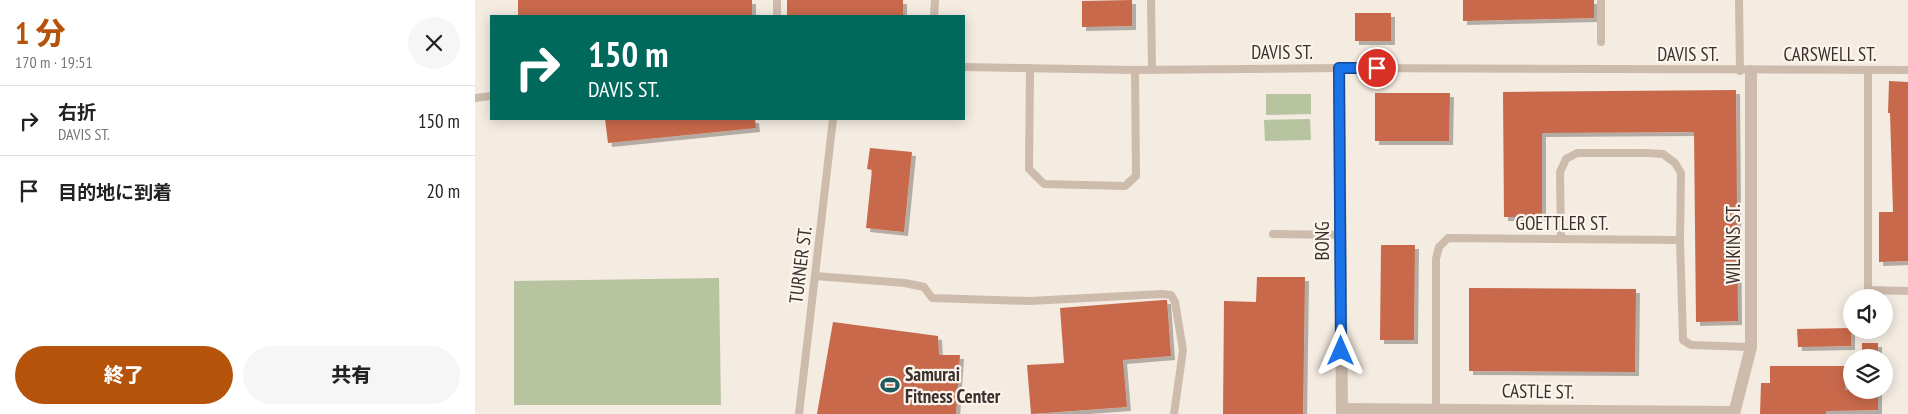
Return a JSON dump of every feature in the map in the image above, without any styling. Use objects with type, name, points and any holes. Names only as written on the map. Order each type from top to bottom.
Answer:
[{"type":"street","name":"BONG","points":[[1339,68],[1342,411]]},
{"type":"street","name":"WILKINS ST.","points":[[1734,413],[1751,347],[1746,71]]},
{"type":"street","name":"CASTLE ST.","points":[[1342,411],[1437,409],[1540,412],[1734,413]]},
{"type":"lane","points":[[777,0],[777,15]]},
{"type":"lane","points":[[934,15],[935,0]]},
{"type":"lane","points":[[1151,0],[1152,69]]},
{"type":"lane","points":[[1601,0],[1601,42]]},
{"type":"lane","points":[[1739,0],[1746,71]]},
{"type":"lane","name":"DAVIS ST.","points":[[965,67],[1135,70],[1339,68],[1746,71]]},
{"type":"lane","points":[[1030,68],[1029,169],[1044,184],[1125,186],[1136,176],[1135,70]]},
{"type":"lane","points":[[1868,70],[1868,290],[1908,291]]},
{"type":"lane","name":"CARSWELL ST.","points":[[1746,71],[1908,70]]},
{"type":"lane","points":[[475,98],[490,96]]},
{"type":"lane","name":"TURNER ST.","points":[[799,414],[833,120]]},
{"type":"lane","points":[[1561,239],[1560,172],[1566,159],[1577,153],[1645,152],[1663,154],[1675,163],[1681,172],[1680,240],[1683,340],[1691,345],[1751,347]]},
{"type":"lane","points":[[1273,234],[1341,235]]},
{"type":"lane","name":"GOETTLER ST.","points":[[1437,409],[1436,259],[1439,247],[1448,238],[1680,240]]},
{"type":"lane","points":[[815,276],[905,283],[924,287],[932,298],[1030,301],[1171,295],[1175,302],[1183,350],[1174,414]]},
{"type":"green space","points":[[1266,94],[1311,94],[1311,114],[1266,115]]},
{"type":"green space","points":[[1310,119],[1311,140],[1265,141],[1264,120]]},
{"type":"green space","points":[[719,278],[721,405],[514,405],[514,281]]},
{"type":"building","points":[[518,0],[752,0],[752,15],[518,15]]},
{"type":"building","points":[[787,0],[903,0],[903,15],[787,15]]},
{"type":"building","points":[[1132,0],[1132,26],[1082,27],[1082,1]]},
{"type":"building","points":[[1463,0],[1594,0],[1594,18],[1463,21]]},
{"type":"building","points":[[1355,13],[1391,13],[1391,41],[1355,41]]},
{"type":"building","points":[[1889,81],[1908,82],[1908,261],[1879,262],[1879,212],[1893,212],[1890,113],[1888,113]]},
{"type":"building","points":[[1736,90],[1738,321],[1696,322],[1694,132],[1542,133],[1542,217],[1504,217],[1503,92]]},
{"type":"building","points":[[1375,93],[1450,93],[1449,141],[1375,141]]},
{"type":"building","points":[[605,120],[755,120],[756,128],[608,143]]},
{"type":"building","points":[[870,148],[912,152],[904,232],[866,228],[872,170],[867,169]]},
{"type":"building","points":[[1381,245],[1415,245],[1414,340],[1380,340]]},
{"type":"building","points":[[1257,277],[1305,277],[1303,414],[1223,414],[1224,301],[1256,302]]},
{"type":"building","points":[[1469,288],[1636,289],[1635,372],[1469,371]]},
{"type":"building","points":[[1167,300],[1171,356],[1123,360],[1127,407],[1031,414],[1027,365],[1064,363],[1060,308]]},
{"type":"building","name":"Samurai Fitness Center","points":[[833,322],[938,336],[939,355],[960,355],[956,414],[817,414]]},
{"type":"building","points":[[1843,328],[1843,339],[1851,339],[1851,346],[1798,347],[1797,329]]},
{"type":"building","points":[[1862,343],[1878,343],[1878,349],[1862,349]]},
{"type":"building","points":[[1770,366],[1843,366],[1843,399],[1878,399],[1878,410],[1826,411],[1826,414],[1760,414],[1761,383],[1770,383]]},
{"type":"place","name":"Samurai Fitness Center","points":[[890,385]]},
{"type":"route","points":[[1341,351],[1339,68],[1377,68]]}]
